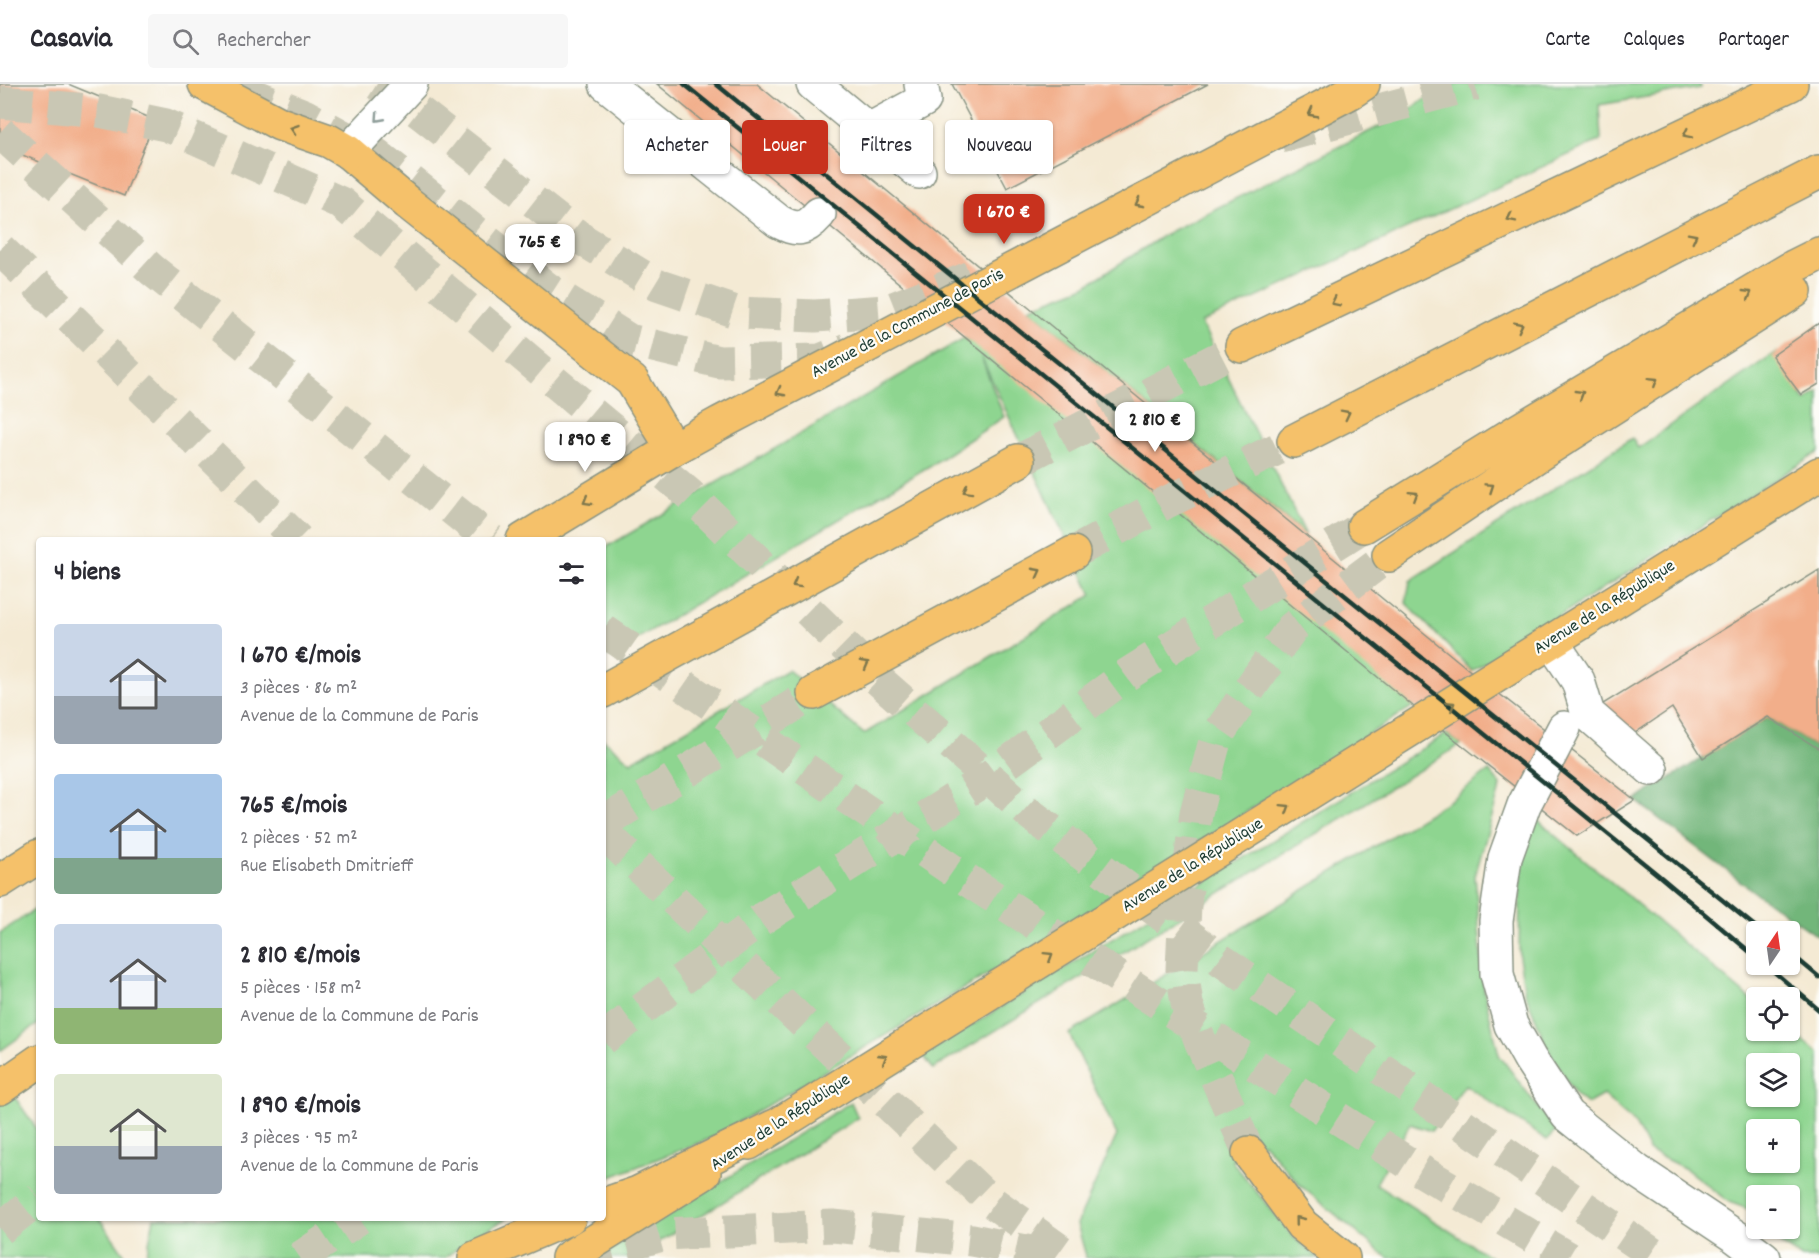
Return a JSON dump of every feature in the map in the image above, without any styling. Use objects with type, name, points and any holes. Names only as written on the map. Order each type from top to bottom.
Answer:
[{"type":"main road","points":[[206,84],[280,124],[329,141],[348,152],[418,211],[632,381],[673,449]]},
{"type":"main road","name":"Avenue de la Commune de Paris","points":[[528,537],[673,449],[1351,92],[1362,84]]},
{"type":"main road","points":[[1242,346],[1791,84]]},
{"type":"main road","points":[[1294,441],[1819,172]]},
{"type":"main road","points":[[1364,526],[1529,424],[1819,254]]},
{"type":"main road","points":[[1389,555],[1544,451],[1819,276]]},
{"type":"main road","points":[[606,689],[1018,462]]},
{"type":"main road","name":"Avenue de la République","points":[[568,1258],[644,1212],[773,1127],[1819,474]]},
{"type":"main road","points":[[814,693],[1073,553]]},
{"type":"main road","points":[[0,881],[36,858]]},
{"type":"main road","points":[[0,1088],[36,1063]]},
{"type":"main road","points":[[606,1204],[638,1192],[773,1127]]},
{"type":"main road","points":[[1249,1153],[1302,1225],[1343,1258]]},
{"type":"main road","points":[[475,1258],[562,1221]]},
{"type":"street","points":[[348,152],[411,84]]},
{"type":"street","points":[[606,84],[786,225],[804,227],[819,214]]},
{"type":"street","points":[[813,84],[857,120]]},
{"type":"street","points":[[887,120],[924,100],[921,84]]},
{"type":"street","points":[[1552,642],[1578,681],[1588,714],[1651,769]]},
{"type":"street","points":[[1564,728],[1524,805],[1505,858],[1496,921],[1497,974],[1511,1025],[1567,1116],[1637,1171],[1764,1258]]},
{"type":"green space","points":[[1447,84],[1700,84],[1701,88],[1599,105],[1601,140],[1201,323],[1306,535],[1029,308],[1085,286],[1169,232],[1402,115]]},
{"type":"green space","points":[[964,338],[975,343],[1415,705],[1037,945],[714,1137],[606,1179],[606,741],[631,762],[788,670],[864,734],[1092,595],[981,357],[1004,417],[931,465],[606,657],[606,547]]},
{"type":"green space","points":[[1776,352],[1805,401],[1819,391],[1819,452],[1472,671],[1406,603],[1410,581],[1632,438],[1638,448]]},
{"type":"green space","points":[[1768,717],[1819,749],[1819,937],[1800,924],[1800,921],[1796,921],[1753,891],[1635,800]]},
{"type":"green space","points":[[1446,734],[1462,744],[933,1069],[923,1055]]},
{"type":"green space","points":[[1489,771],[1501,785],[1475,876],[1484,991],[1499,1055],[1556,1131],[1547,1140],[1465,1085],[1431,1131],[1410,1124],[1376,1184],[1492,1258],[1388,1258],[1301,1186],[1263,1143],[1231,1160],[1293,1237],[1318,1258],[1085,1258],[1077,1224],[1117,1135],[1069,1034],[1452,799]]},
{"type":"green space","points":[[1534,817],[1746,996],[1746,1041],[1800,1041],[1800,1038],[1819,1053],[1819,1258],[1802,1258],[1773,1239],[1800,1239],[1800,1185],[1746,1185],[1746,1208],[1729,1202],[1686,1169],[1649,1151],[1635,1124],[1603,1095],[1587,1104],[1576,1095],[1548,1049],[1525,993],[1519,957],[1520,884],[1525,847]]},
{"type":"green space","points":[[36,909],[36,1025],[0,1051],[0,933]]},
{"type":"green space","points":[[0,1076],[36,1128],[36,1221],[101,1221],[127,1258],[0,1258]]},
{"type":"green space","points":[[851,1102],[858,1118],[633,1258],[596,1258]]},
{"type":"green space","points":[[153,1221],[503,1221],[477,1235],[444,1258],[146,1258]]},
{"type":"building","points":[[0,84],[68,84],[155,120],[124,196],[0,146]]},
{"type":"building","points":[[657,84],[757,84],[801,120],[742,120],[742,154],[730,144],[730,120],[701,120]]},
{"type":"building","points":[[952,84],[1208,84],[1053,164],[1053,120],[971,120]]},
{"type":"building","points":[[828,142],[840,152],[840,174],[866,174],[1474,674],[1635,800],[1577,836],[1419,711],[766,174],[828,174]]},
{"type":"building","points":[[1000,174],[1034,174],[1007,188]]},
{"type":"building","points":[[1819,323],[1819,384],[1801,395],[1772,356]]},
{"type":"building","points":[[1819,570],[1819,749],[1768,717],[1703,758],[1672,708],[1632,735],[1598,707]]},
{"type":"tunnel","points":[[377,84],[414,108],[583,240],[657,285],[739,313],[815,316],[886,311],[979,274]]},
{"type":"tunnel","points":[[1280,137],[1475,84]]},
{"type":"tunnel","points":[[239,89],[304,115],[376,154],[548,289],[629,340],[719,362],[820,360],[847,349]]},
{"type":"tunnel","points":[[0,102],[99,111],[166,125],[341,203],[690,495],[882,683],[1030,814],[1221,960],[1659,1258]]},
{"type":"tunnel","points":[[0,132],[152,270],[487,537]]},
{"type":"tunnel","points":[[0,249],[295,537]]},
{"type":"tunnel","points":[[1018,461],[1242,346]]},
{"type":"tunnel","points":[[1073,553],[1165,503],[1294,441]]},
{"type":"tunnel","points":[[606,1037],[763,918],[983,781],[1128,674],[1364,526]]},
{"type":"tunnel","points":[[1249,1153],[1201,1043],[1187,1004],[1182,969],[1185,905],[1196,813],[1216,737],[1292,628],[1389,555]]},
{"type":"tunnel","points":[[606,632],[958,874],[1408,1163],[1568,1258]]},
{"type":"tunnel","points":[[606,821],[814,693]]},
{"type":"tunnel","points":[[606,835],[989,1200],[1071,1258]]},
{"type":"tunnel","points":[[0,1229],[36,1200]]},
{"type":"tunnel","points":[[300,1258],[355,1221]]},
{"type":"tunnel","points":[[580,1258],[666,1234],[833,1226],[972,1240],[1061,1258]]},
{"type":"railway","points":[[684,84],[1746,949]]},
{"type":"railway","points":[[716,84],[1748,921]]},
{"type":"railway","points":[[1800,961],[1819,977]]},
{"type":"railway","points":[[1778,975],[1819,1010]]}]
